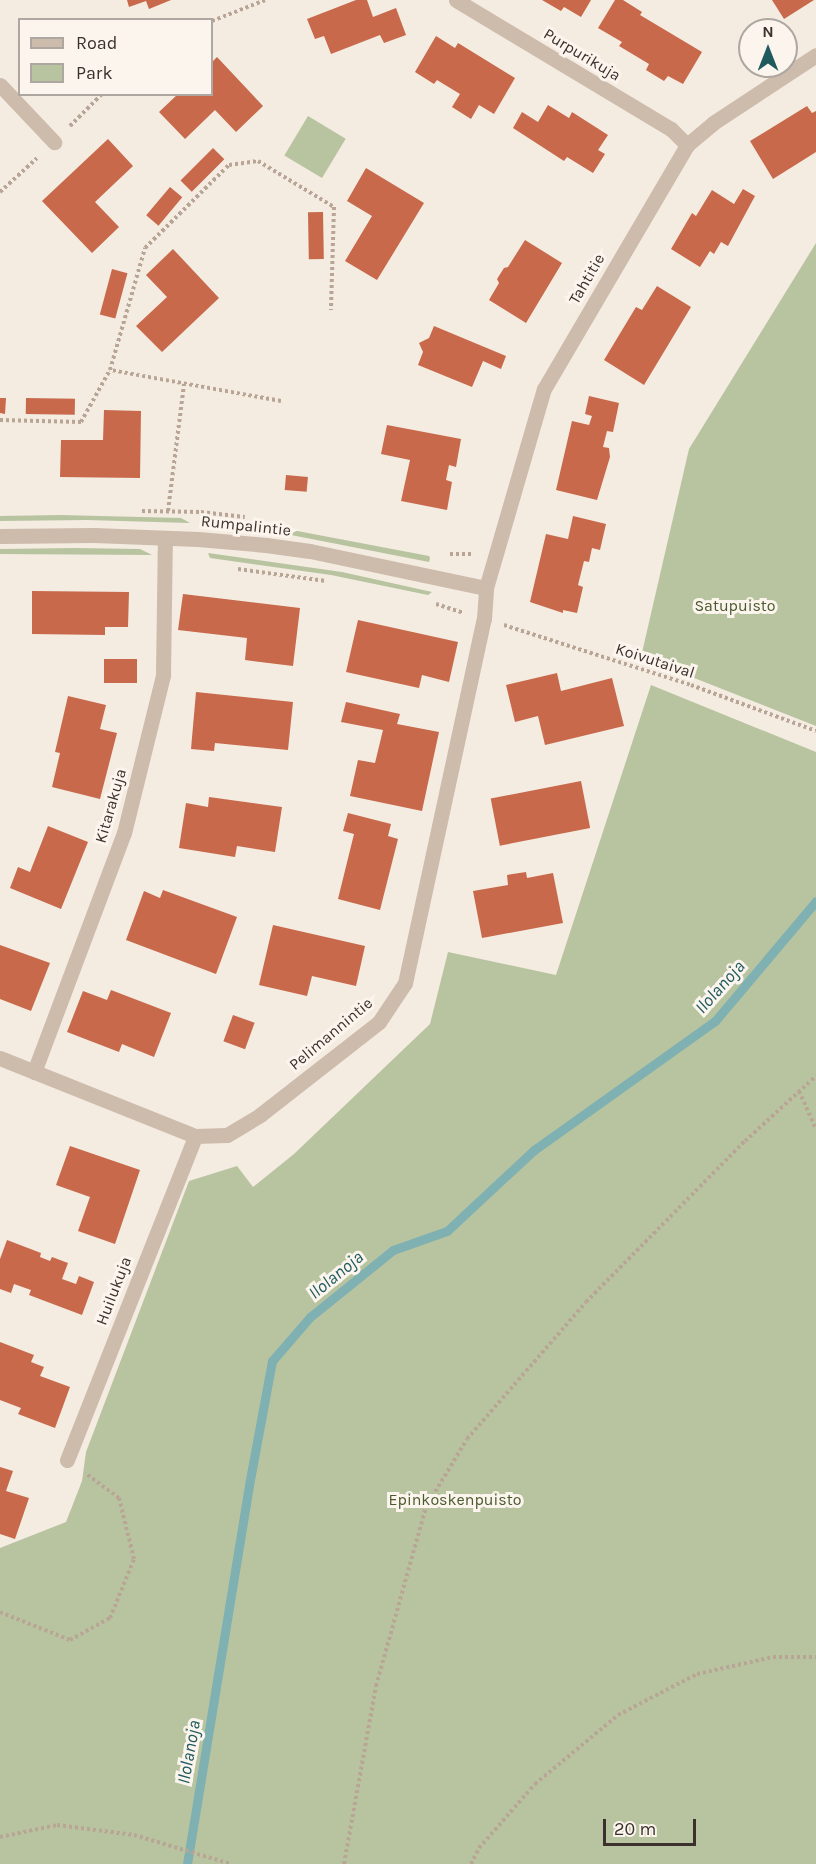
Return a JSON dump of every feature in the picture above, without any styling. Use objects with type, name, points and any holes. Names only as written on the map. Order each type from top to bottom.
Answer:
[{"type":"street","name":"Purpurikuja","points":[[456,0],[671,129],[687,145]]},
{"type":"street","name":"Tahtitie","points":[[486,588],[544,389],[687,145],[731,110],[816,55]]},
{"type":"street","points":[[0,85],[54,142]]},
{"type":"street","name":"Rumpalintie","points":[[0,536],[94,535],[198,539],[310,551],[486,588]]},
{"type":"street","name":"Kitarakuja","points":[[34,1072],[124,833],[163,675],[165,538]]},
{"type":"street","name":"Pelimannintie","points":[[0,1058],[195,1136],[227,1135],[260,1115],[379,1022],[405,983],[484,619],[486,588]]},
{"type":"street","name":"Huilukuja","points":[[67,1460],[195,1136]]},
{"type":"path","points":[[213,21],[266,0]]},
{"type":"path","points":[[0,420],[81,422],[110,370],[145,248],[229,165],[258,161],[334,207],[331,310]]},
{"type":"path","points":[[110,370],[281,401]]},
{"type":"path","points":[[168,511],[184,384]]},
{"type":"path","points":[[132,511],[201,512],[247,517]]},
{"type":"path","points":[[442,552],[472,554],[479,548]]},
{"type":"path","points":[[230,568],[336,583]]},
{"type":"path","name":"Koivutaival","points":[[430,602],[691,685],[816,732]]},
{"type":"path","points":[[502,637],[505,626]]},
{"type":"path","points":[[344,1864],[376,1686],[426,1507],[467,1439],[586,1302],[745,1141],[816,1076]]},
{"type":"path","points":[[799,1091],[816,1129]]},
{"type":"path","points":[[0,1612],[70,1640],[110,1618],[134,1558],[119,1498],[67,1460]]},
{"type":"path","points":[[471,1864],[479,1848],[535,1784],[618,1715],[697,1674],[773,1657],[816,1657]]},
{"type":"path","points":[[0,1837],[57,1826],[134,1835],[231,1864]]},
{"type":"green space","points":[[308,116],[346,139],[322,178],[284,155]]},
{"type":"green space","name":"Satupuisto","points":[[816,243],[816,726],[641,657],[689,449]]},
{"type":"green space","points":[[0,516],[181,518],[190,523],[87,520],[0,521]]},
{"type":"green space","points":[[292,530],[430,558],[429,562],[286,534]]},
{"type":"green space","points":[[0,549],[140,549],[152,555],[0,554]]},
{"type":"green space","points":[[208,553],[342,572],[432,592],[428,595],[331,575],[210,558]]},
{"type":"green space","name":"Epinkoskenpuisto","points":[[651,685],[816,752],[816,1864],[0,1864],[0,1548],[66,1522],[82,1481],[86,1452],[189,1181],[237,1166],[253,1187],[294,1154],[430,1024],[448,952],[556,975]]},
{"type":"building","points":[[127,0],[171,0],[149,9],[146,1],[129,7]]},
{"type":"building","points":[[356,0],[367,0],[373,17],[396,8],[406,35],[384,43],[380,35],[331,54],[324,36],[315,39],[307,19]]},
{"type":"building","points":[[542,0],[591,0],[581,17],[564,7],[561,11]]},
{"type":"building","points":[[615,0],[623,0],[642,12],[640,15],[702,52],[683,84],[668,76],[664,81],[646,70],[649,64],[619,46],[622,42],[598,28]]},
{"type":"building","points":[[772,0],[814,0],[786,18]]},
{"type":"building","points":[[436,36],[455,48],[458,43],[515,78],[494,114],[479,105],[471,119],[452,107],[460,94],[437,80],[434,84],[415,72]]},
{"type":"building","points":[[217,57],[263,106],[236,132],[215,110],[185,139],[159,112],[176,96],[213,96],[213,61]]},
{"type":"building","points":[[548,105],[569,118],[572,112],[608,135],[598,150],[605,154],[593,173],[567,157],[564,161],[513,128],[522,112],[538,122]]},
{"type":"building","points":[[807,106],[812,113],[816,111],[816,152],[773,179],[750,141]]},
{"type":"building","points":[[108,139],[133,166],[95,202],[119,227],[92,253],[42,201]]},
{"type":"building","points":[[213,148],[224,159],[192,192],[180,181]]},
{"type":"building","points":[[366,168],[424,203],[377,280],[345,261],[372,216],[347,201]]},
{"type":"building","points":[[170,187],[182,197],[158,226],[146,215]]},
{"type":"building","points":[[743,189],[755,196],[728,246],[721,242],[714,254],[710,251],[700,267],[671,249],[692,213],[696,216],[712,190],[734,204]]},
{"type":"building","points":[[308,212],[323,212],[324,259],[309,259]]},
{"type":"building","points":[[525,240],[562,263],[526,323],[489,300],[499,283],[497,279],[504,268],[508,267]]},
{"type":"building","points":[[173,249],[219,298],[162,352],[136,326],[167,297],[146,275]]},
{"type":"building","points":[[112,269],[127,273],[115,319],[100,314]]},
{"type":"building","points":[[657,286],[691,307],[644,385],[604,360],[636,307],[642,310]]},
{"type":"building","points":[[434,326],[506,356],[501,369],[483,361],[472,387],[418,365],[423,352],[419,343],[429,338]]},
{"type":"building","points":[[589,396],[619,403],[613,432],[607,431],[603,447],[609,448],[610,457],[597,500],[556,490],[572,421],[589,425],[592,416],[585,414]]},
{"type":"building","points":[[0,398],[6,398],[5,414],[0,413]]},
{"type":"building","points":[[26,398],[75,399],[75,415],[26,414]]},
{"type":"building","points":[[104,410],[141,411],[140,478],[60,477],[61,440],[103,440]]},
{"type":"building","points":[[387,425],[461,439],[456,467],[449,465],[446,480],[452,482],[447,510],[401,501],[410,460],[381,454]]},
{"type":"building","points":[[286,475],[308,477],[307,492],[285,490]]},
{"type":"building","points":[[573,516],[606,524],[600,550],[592,548],[589,562],[584,561],[578,585],[583,587],[577,613],[563,610],[563,613],[530,602],[546,534],[568,539]]},
{"type":"building","points":[[32,591],[129,592],[128,627],[105,627],[105,635],[32,634]]},
{"type":"building","points":[[183,594],[300,608],[293,666],[245,660],[247,638],[178,630]]},
{"type":"building","points":[[358,620],[458,642],[449,682],[422,675],[419,688],[346,672]]},
{"type":"building","points":[[104,659],[137,659],[137,683],[104,683]]},
{"type":"building","points":[[557,673],[561,691],[612,678],[624,726],[545,745],[538,716],[515,722],[506,685]]},
{"type":"building","points":[[196,692],[293,702],[288,750],[215,743],[214,751],[191,749]]},
{"type":"building","points":[[68,696],[106,705],[100,729],[117,733],[100,799],[52,787],[60,753],[55,752]]},
{"type":"building","points":[[346,702],[400,714],[397,724],[439,732],[422,811],[350,796],[358,760],[375,763],[383,730],[341,722]]},
{"type":"building","points":[[581,781],[590,828],[500,846],[491,799]]},
{"type":"building","points":[[209,797],[282,807],[275,852],[237,846],[235,857],[179,848],[186,803],[208,807]]},
{"type":"building","points":[[348,813],[391,824],[388,836],[398,839],[380,910],[338,899],[354,834],[343,831]]},
{"type":"building","points":[[48,826],[88,842],[61,909],[10,888],[18,867],[30,872]]},
{"type":"building","points":[[526,872],[527,878],[553,873],[563,923],[482,938],[473,891],[508,885],[507,875]]},
{"type":"building","points":[[163,890],[237,917],[216,974],[126,940],[144,891],[160,898]]},
{"type":"building","points":[[273,925],[365,946],[356,986],[312,976],[307,996],[259,985]]},
{"type":"building","points":[[0,945],[50,963],[31,1011],[0,999]]},
{"type":"building","points":[[111,990],[171,1013],[154,1057],[122,1044],[119,1052],[67,1032],[83,991],[107,1000]]},
{"type":"building","points":[[233,1015],[255,1023],[245,1049],[223,1041]]},
{"type":"building","points":[[70,1146],[140,1170],[115,1244],[78,1231],[90,1197],[56,1185]]},
{"type":"building","points":[[7,1240],[41,1253],[40,1257],[50,1261],[52,1257],[68,1263],[62,1279],[76,1284],[79,1276],[94,1282],[82,1315],[29,1295],[31,1290],[14,1284],[11,1293],[0,1289],[0,1259]]},
{"type":"building","points":[[0,1342],[34,1355],[31,1362],[44,1367],[40,1376],[70,1387],[55,1428],[18,1414],[21,1408],[0,1400]]},
{"type":"building","points":[[0,1467],[13,1471],[6,1491],[29,1498],[15,1539],[0,1534]]},
{"type":"waterway","name":"Ilolanoja","points":[[187,1864],[249,1485],[272,1361],[310,1317],[393,1250],[447,1231],[534,1150],[715,1021],[816,901]]}]
